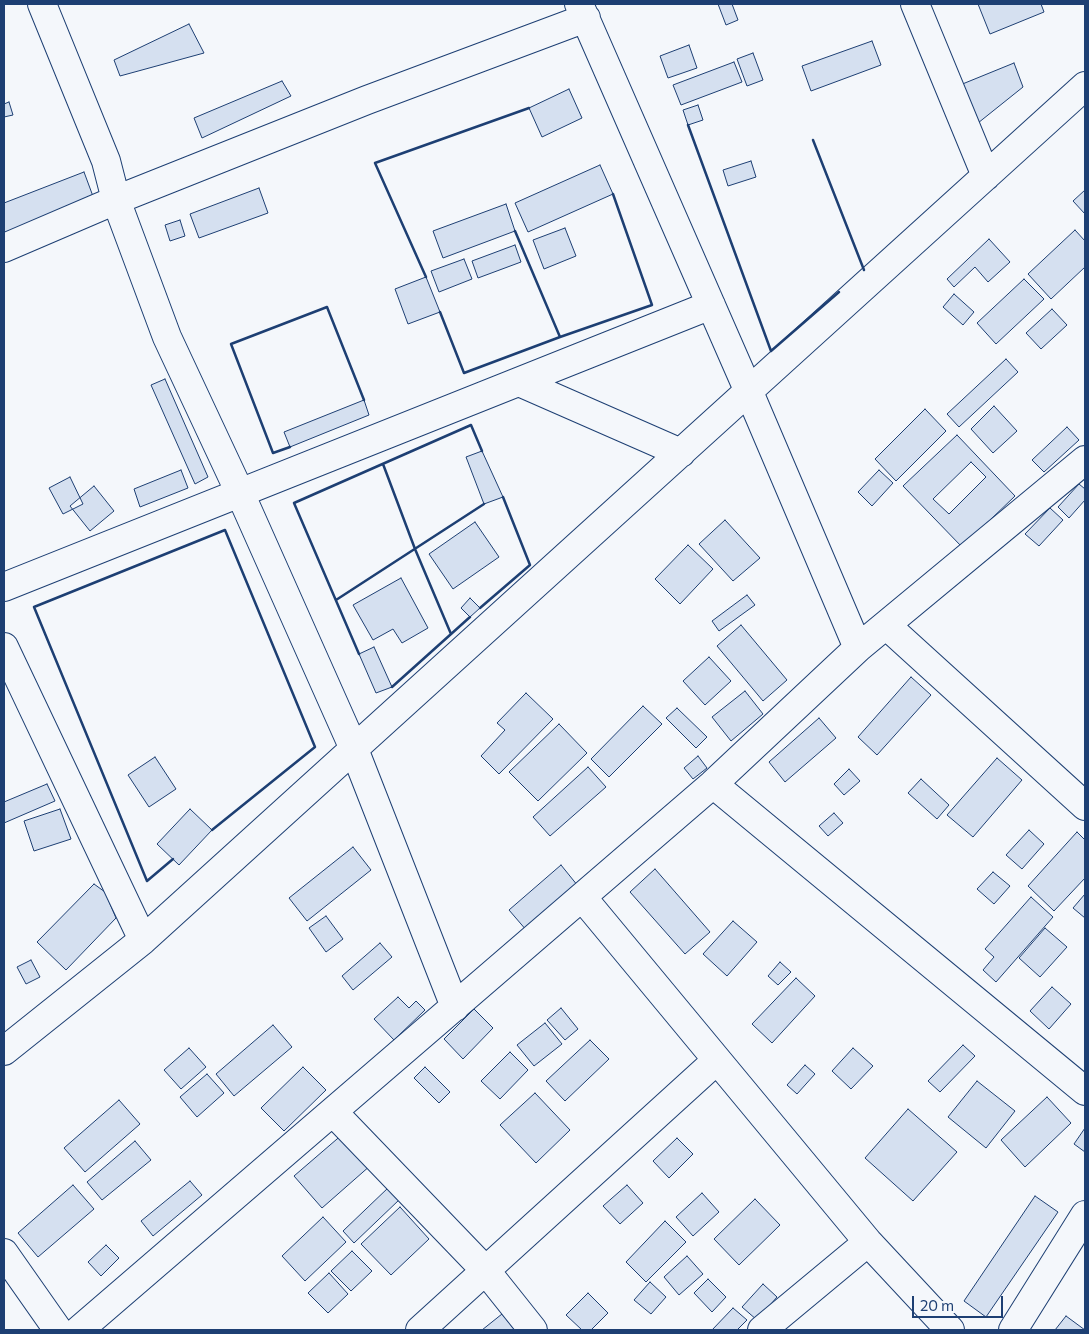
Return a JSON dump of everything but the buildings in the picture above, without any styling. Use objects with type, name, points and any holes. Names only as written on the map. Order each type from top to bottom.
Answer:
[{"type":"street","points":[[42,4],[106,161],[116,200],[167,337],[240,493],[354,749],[455,1007]]},
{"type":"street","points":[[915,4],[986,176]]},
{"type":"street","points":[[4,248],[116,200],[583,11],[858,648]]},
{"type":"street","points":[[4,1051],[143,940],[1085,86]]},
{"type":"street","points":[[4,587],[711,305]]},
{"type":"street","points":[[519,382],[681,453]]},
{"type":"street","points":[[79,1330],[713,784],[858,648],[1085,460]]},
{"type":"street","points":[[886,625],[1085,806]]},
{"type":"street","points":[[4,647],[143,940]]},
{"type":"street","points":[[713,784],[1085,1090]]},
{"type":"street","points":[[582,897],[868,1242],[950,1330]]},
{"type":"street","points":[[420,1330],[717,1060]]},
{"type":"street","points":[[333,1112],[486,1271],[533,1330]]},
{"type":"street","points":[[1013,1330],[1085,1215]]},
{"type":"street","points":[[762,1330],[868,1242]]},
{"type":"street","points":[[4,1252],[58,1330]]},
{"type":"wall","points":[[426,277],[375,163],[529,108]]},
{"type":"wall","points":[[688,125],[771,351],[839,292]]},
{"type":"wall","points":[[813,140],[864,270]]},
{"type":"wall","points":[[560,337],[652,305],[613,194]]},
{"type":"wall","points":[[440,312],[464,373],[560,337],[515,231]]},
{"type":"wall","points":[[290,447],[273,453],[231,344],[327,307],[364,400]]},
{"type":"wall","points":[[359,654],[294,503],[471,425],[482,451]]},
{"type":"wall","points":[[383,464],[415,549],[451,634]]},
{"type":"wall","points":[[480,608],[530,565],[503,497]]},
{"type":"wall","points":[[336,600],[484,504]]},
{"type":"wall","points":[[173,859],[147,881],[34,607],[225,530],[315,747],[212,830]]},
{"type":"wall","points":[[392,687],[470,617]]}]
